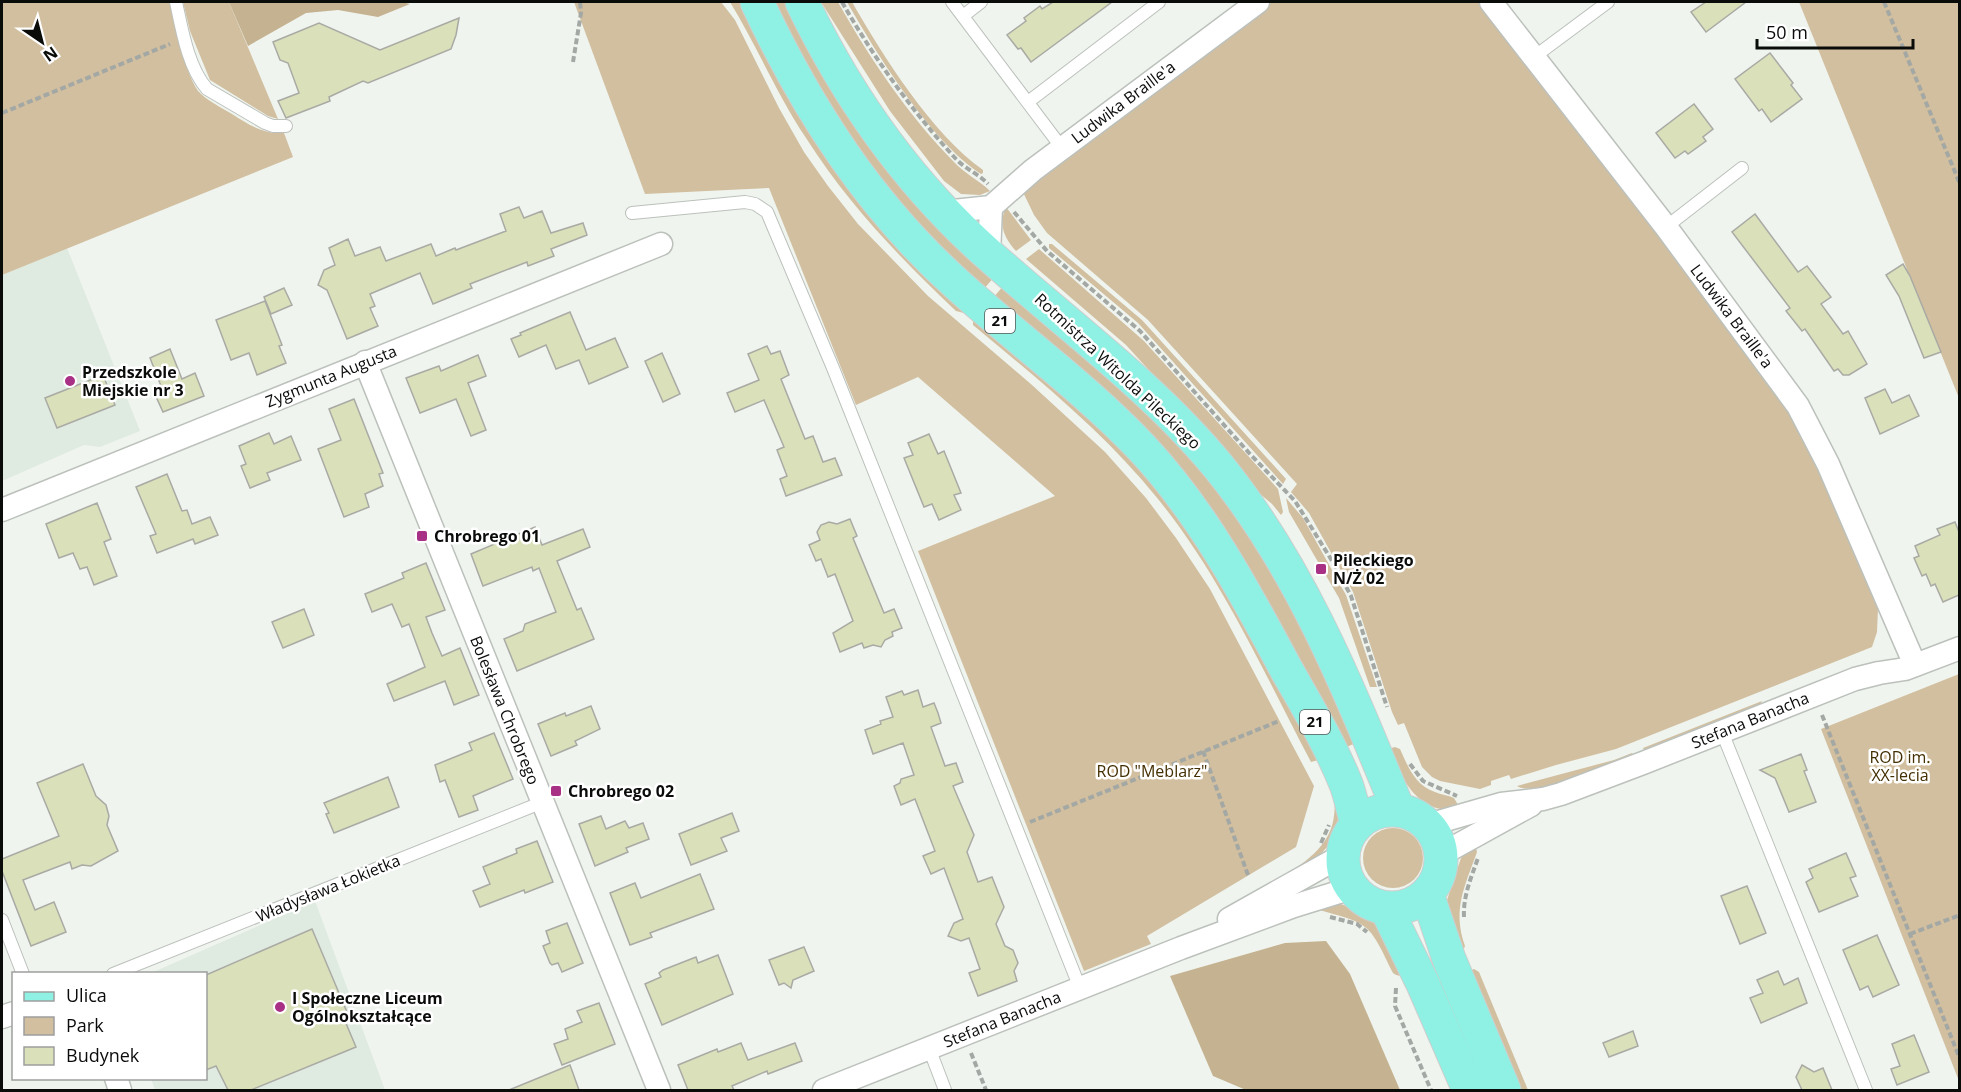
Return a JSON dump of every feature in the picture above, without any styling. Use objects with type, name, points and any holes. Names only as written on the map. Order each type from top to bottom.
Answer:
[{"type":"main road","name":"21","points":[[757,2],[793,74],[828,135],[875,198],[959,286],[1066,376],[1109,416],[1172,482],[1212,539],[1263,625],[1346,784],[1343,824]]},
{"type":"main road","name":"Rotmistrza Witolda Pileckiego","points":[[802,2],[846,86],[908,173],[989,255],[1117,365],[1180,425],[1218,466],[1250,508],[1293,575],[1322,633],[1398,809]]},
{"type":"main road","points":[[1377,920],[1415,903],[1427,894],[1436,883],[1441,869],[1435,839],[1409,812],[1398,809],[1383,810],[1343,824],[1347,838],[1331,850],[1352,888],[1367,901],[1377,920],[1423,984],[1469,1090]]},
{"type":"main road","points":[[1427,894],[1449,960],[1504,1090]]},
{"type":"street","name":"Ludwika Braille'a","points":[[992,198],[1009,189],[1258,2]]},
{"type":"street","name":"Ludwika Braille'a","points":[[1491,2],[1666,227],[1798,406],[1828,464],[1915,665]]},
{"type":"street","points":[[944,212],[992,198],[989,255]]},
{"type":"street","name":"Zygmunta Augusta","points":[[2,510],[661,244]]},
{"type":"street","name":"Bolesława Chrobrego","points":[[365,362],[659,1090]]},
{"type":"street","name":"Stefana Banacha","points":[[1435,839],[1584,785],[1868,675],[1915,665],[1959,648]]},
{"type":"street","name":"Stefana Banacha","points":[[1435,839],[1501,804],[1543,799]]},
{"type":"street","name":"Stefana Banacha","points":[[1181,948],[1331,850]]},
{"type":"street","name":"Stefana Banacha","points":[[824,1090],[1181,948],[1294,906],[1352,888]]},
{"type":"lane","points":[[176,2],[191,56],[202,83],[207,89],[265,123],[273,126],[286,126]]},
{"type":"lane","points":[[952,2],[1062,148]]},
{"type":"lane","points":[[963,16],[981,2]]},
{"type":"lane","points":[[1028,102],[1159,2]]},
{"type":"lane","points":[[1534,57],[1608,2]]},
{"type":"lane","points":[[1666,227],[1742,168]]},
{"type":"lane","points":[[633,213],[745,202],[761,207],[770,218],[836,376],[1080,988]]},
{"type":"lane","points":[[1722,732],[1866,1090]]},
{"type":"lane","name":"Władysława Łokietka","points":[[118,972],[543,802]]},
{"type":"lane","points":[[2,920],[22,972]]},
{"type":"lane","points":[[929,1048],[945,1090]]},
{"type":"path","points":[[573,62],[581,13],[580,2]]},
{"type":"path","points":[[842,2],[859,33],[925,123],[992,198]]},
{"type":"path","points":[[1884,2],[1959,184]]},
{"type":"path","points":[[2,113],[176,41]]},
{"type":"path","points":[[1814,695],[1959,1059]]},
{"type":"path","points":[[1026,823],[1279,721]]},
{"type":"path","points":[[1203,751],[1248,875]]},
{"type":"path","points":[[1331,850],[1343,824]]},
{"type":"path","points":[[1464,921],[1463,904],[1466,891],[1480,854]]},
{"type":"path","points":[[1320,914],[1357,924],[1377,920]]},
{"type":"path","points":[[1910,934],[1959,915]]},
{"type":"path","points":[[1395,983],[1395,1006],[1431,1090]]},
{"type":"path","points":[[967,1044],[986,1090]]},
{"type":"shaded area","points":[[229,2],[402,2],[410,4],[378,17],[338,10],[306,13],[248,46]]},
{"type":"shaded area","name":"Przedszkole Miejskie nr 3","points":[[67,248],[140,431],[100,447],[84,445],[2,481],[2,275]]},
{"type":"shaded area","name":"I Społeczne Liceum Ogólnokształcące","points":[[315,901],[385,1090],[155,1090],[151,1080],[207,1080],[207,972],[153,972]]},
{"type":"shaded area","points":[[1326,941],[1350,974],[1400,1090],[1246,1090],[1213,1076],[1170,976],[1285,943]]},
{"type":"green space","points":[[2,2],[170,2],[186,64],[201,94],[256,128],[284,133],[293,157],[2,275]]},
{"type":"green space","points":[[183,2],[229,2],[278,119],[268,116],[210,80],[190,31]]},
{"type":"green space","name":"ROD \"Meblarz\"","points":[[574,2],[721,2],[735,20],[804,152],[858,224],[928,296],[1032,385],[1105,452],[1146,498],[1210,589],[1314,786],[1296,847],[1147,936],[1151,944],[1084,971],[918,551],[1055,496],[918,377],[856,405],[769,188],[645,194]]},
{"type":"green space","points":[[730,2],[742,2],[968,308],[964,313],[956,311],[915,271],[839,185],[796,122]]},
{"type":"green space","points":[[770,2],[790,2],[995,276],[983,290],[920,231],[862,162]]},
{"type":"green space","points":[[821,2],[838,2],[877,65],[921,125],[958,166],[990,191],[980,195],[961,194],[944,181],[890,111]]},
{"type":"green space","points":[[847,2],[852,2],[878,46],[927,115],[964,155],[983,170],[983,173],[981,174],[962,160],[924,119],[873,46]]},
{"type":"green space","points":[[1272,2],[1482,2],[1778,389],[1815,455],[1878,608],[1877,632],[1872,647],[1616,749],[1511,779],[1509,775],[1491,781],[1491,785],[1480,789],[1440,781],[1422,767],[1404,723],[1398,725],[1392,712],[1353,592],[1309,513],[1291,492],[1297,484],[1148,320],[1047,233],[1034,215],[1022,190]]},
{"type":"green space","points":[[1799,2],[1959,2],[1959,398]]},
{"type":"green space","points":[[1006,207],[1031,240],[1016,251],[1008,241],[1002,225]]},
{"type":"green space","points":[[1049,244],[1052,244],[1142,320],[1286,479],[1283,484],[1138,323],[1049,248]]},
{"type":"green space","points":[[1039,249],[1144,341],[1278,489],[1283,512],[1281,515],[1272,504],[1246,482],[1126,345],[1026,259]]},
{"type":"green space","points":[[1004,285],[1151,411],[1259,541],[1358,742],[1342,749],[1263,599],[993,298]]},
{"type":"green space","points":[[973,321],[1072,396],[1181,513],[1322,759],[1311,762],[1222,593],[1181,529],[1158,499],[1093,429],[973,325]]},
{"type":"green space","points":[[1286,498],[1303,518],[1346,595],[1377,687],[1370,687],[1339,598],[1289,512]]},
{"type":"green space","name":"ROD im. XX-lecia","points":[[1959,674],[1959,1081],[1821,729]]},
{"type":"green space","points":[[1762,701],[1758,708],[1646,753],[1643,748]]},
{"type":"green space","points":[[1395,747],[1400,749],[1413,775],[1422,785],[1454,798],[1461,810],[1433,807],[1414,794],[1388,749]]},
{"type":"green space","points":[[1632,753],[1634,758],[1557,785],[1527,789],[1517,786],[1614,760]]},
{"type":"green space","points":[[1334,796],[1339,809],[1338,820],[1329,845],[1315,860],[1295,872],[1296,868],[1314,854],[1327,838],[1334,819]]},
{"type":"green space","points":[[1393,828],[1410,833],[1418,841],[1423,858],[1418,875],[1410,883],[1393,888],[1376,883],[1368,875],[1363,858],[1368,841],[1376,833]]},
{"type":"green space","points":[[1475,843],[1477,852],[1460,909],[1461,933],[1465,946],[1463,951],[1446,903],[1461,858]]},
{"type":"green space","points":[[1336,902],[1353,909],[1377,925],[1401,976],[1393,973],[1378,943],[1365,927],[1347,918],[1315,909]]},
{"type":"green space","points":[[1474,969],[1479,972],[1528,1090],[1517,1090],[1467,972]]},
{"type":"building","points":[[1053,2],[1112,2],[1031,62],[1021,48],[1018,49],[1007,35],[1026,21],[1024,18],[1040,6],[1042,9]]},
{"type":"building","points":[[1706,2],[1746,2],[1706,32],[1691,12]]},
{"type":"building","points":[[459,18],[451,49],[368,83],[363,81],[329,97],[330,101],[286,118],[278,101],[299,93],[288,63],[280,60],[273,42],[319,23],[380,50]]},
{"type":"building","points":[[1770,53],[1802,99],[1771,122],[1762,109],[1759,111],[1735,79]]},
{"type":"building","points":[[1694,104],[1713,129],[1703,137],[1706,141],[1688,154],[1685,151],[1675,158],[1656,133]]},
{"type":"building","points":[[519,207],[524,218],[542,211],[551,233],[583,223],[587,235],[551,249],[554,256],[528,266],[527,262],[470,284],[472,288],[433,304],[420,273],[370,294],[375,306],[370,308],[378,326],[347,339],[327,290],[318,285],[324,270],[335,265],[329,248],[348,239],[355,256],[380,247],[386,261],[431,244],[436,256],[506,231],[500,214]]},
{"type":"building","points":[[1755,214],[1798,272],[1807,266],[1831,297],[1821,304],[1843,334],[1848,331],[1867,364],[1849,375],[1843,375],[1838,369],[1834,371],[1805,329],[1802,331],[1786,311],[1790,308],[1732,232]]},
{"type":"building","points":[[1903,264],[1941,352],[1924,358],[1899,296],[1886,275]]},
{"type":"building","points":[[284,288],[292,305],[271,314],[264,297]]},
{"type":"building","points":[[265,301],[282,345],[279,346],[286,363],[257,375],[249,353],[231,360],[216,320]]},
{"type":"building","points":[[570,312],[586,350],[615,338],[628,367],[589,384],[579,360],[556,369],[546,345],[519,357],[511,339]]},
{"type":"building","points":[[767,346],[771,354],[780,351],[789,375],[781,379],[805,439],[813,436],[823,462],[835,458],[842,475],[786,496],[780,479],[787,476],[777,450],[784,447],[764,400],[735,412],[727,393],[759,380],[748,354]]},
{"type":"building","points":[[170,349],[182,379],[195,373],[204,396],[163,412],[153,390],[161,386],[150,358]]},
{"type":"building","points":[[662,353],[680,394],[663,402],[645,361]]},
{"type":"building","points":[[478,355],[486,376],[468,383],[486,430],[471,436],[456,399],[420,413],[406,378],[439,366],[441,371]]},
{"type":"building","name":"Przedszkole Miejskie nr 3","points":[[103,375],[115,405],[57,428],[45,398]]},
{"type":"building","points":[[1885,389],[1892,403],[1909,395],[1919,416],[1880,434],[1865,398]]},
{"type":"building","points":[[354,399],[383,473],[379,474],[383,486],[365,494],[369,507],[344,517],[318,449],[341,440],[329,409]]},
{"type":"building","points":[[269,433],[274,444],[291,436],[301,460],[267,473],[270,480],[250,488],[241,466],[246,464],[239,446]]},
{"type":"building","points":[[929,434],[938,454],[944,451],[961,493],[954,495],[961,510],[939,520],[932,504],[924,507],[904,458],[913,455],[908,443]]},
{"type":"building","points":[[167,474],[182,511],[187,510],[192,524],[210,517],[218,535],[195,544],[193,539],[157,553],[150,536],[156,534],[136,487]]},
{"type":"building","points":[[97,503],[111,539],[104,542],[117,576],[94,585],[87,567],[80,569],[73,553],[59,558],[46,524]]},
{"type":"building","points":[[850,519],[857,536],[853,538],[884,613],[894,609],[902,628],[892,632],[893,636],[885,640],[881,647],[873,645],[864,648],[862,643],[840,652],[833,633],[853,621],[835,574],[828,577],[821,559],[816,561],[809,545],[820,540],[817,532],[821,525],[829,522],[837,524]]},
{"type":"building","points":[[1955,522],[1959,532],[1959,595],[1943,602],[1935,584],[1931,586],[1926,574],[1922,576],[1914,558],[1919,556],[1915,546],[1940,535],[1937,529]]},
{"type":"building","points":[[535,527],[542,545],[583,529],[590,547],[557,561],[577,610],[581,608],[594,639],[517,671],[504,639],[523,631],[525,624],[556,612],[539,568],[533,571],[532,567],[483,586],[471,554]]},
{"type":"building","points":[[426,563],[445,610],[426,617],[432,633],[442,656],[460,648],[479,695],[454,705],[445,681],[394,701],[387,684],[425,667],[409,624],[402,627],[392,604],[372,612],[365,594],[404,578],[402,573]]},
{"type":"building","points":[[304,609],[314,635],[283,648],[272,622]]},
{"type":"building","points":[[918,690],[923,707],[934,703],[938,713],[941,723],[931,727],[945,766],[956,763],[963,782],[953,786],[974,835],[967,852],[978,882],[992,877],[1004,907],[996,924],[1005,946],[1013,950],[1018,963],[1014,971],[1017,981],[978,996],[969,973],[980,969],[969,938],[961,941],[948,936],[954,923],[963,919],[944,868],[931,874],[923,856],[935,851],[915,799],[901,805],[894,786],[900,783],[901,779],[914,775],[903,743],[873,754],[865,730],[881,724],[880,721],[893,717],[886,697],[902,691],[904,695]]},
{"type":"building","points":[[591,706],[600,729],[575,741],[577,745],[551,756],[538,724]]},
{"type":"building","points":[[494,733],[513,779],[473,796],[478,810],[459,817],[445,780],[440,782],[435,765],[472,750],[469,743]]},
{"type":"building","points":[[1801,754],[1807,770],[1804,771],[1816,802],[1789,812],[1775,778],[1760,770]]},
{"type":"building","points":[[83,764],[96,796],[106,805],[109,816],[107,825],[118,851],[91,866],[82,865],[72,869],[70,862],[23,880],[35,910],[54,902],[66,932],[31,946],[2,871],[2,859],[59,836],[37,783]]},
{"type":"building","points":[[388,777],[399,807],[334,833],[324,803]]},
{"type":"building","points":[[732,813],[739,831],[721,838],[727,851],[691,865],[679,834]]},
{"type":"building","points":[[601,816],[606,829],[625,821],[629,828],[643,823],[649,839],[626,848],[628,852],[595,866],[579,824]]},
{"type":"building","points":[[537,841],[553,882],[525,893],[524,890],[480,907],[473,891],[490,884],[483,867],[517,853],[516,849]]},
{"type":"building","points":[[1846,853],[1856,876],[1850,878],[1858,896],[1819,912],[1806,882],[1813,878],[1809,869]]},
{"type":"building","points":[[700,874],[714,909],[650,933],[652,937],[630,945],[610,893],[635,883],[641,898]]},
{"type":"building","points":[[1747,886],[1766,933],[1740,944],[1721,896]]},
{"type":"building","points":[[567,923],[583,963],[562,972],[558,963],[552,965],[550,963],[543,946],[550,943],[546,931]]},
{"type":"building","name":"I Społeczne Liceum Ogólnokształcące","points":[[312,929],[347,1012],[342,1014],[356,1047],[251,1090],[228,1090],[216,1066],[207,1070],[207,975]]},
{"type":"building","points":[[1877,935],[1899,985],[1873,997],[1868,986],[1860,990],[1843,950]]},
{"type":"building","points":[[804,947],[814,971],[793,980],[791,988],[784,983],[779,985],[769,960]]},
{"type":"building","points":[[718,955],[733,994],[662,1025],[645,984],[661,977],[659,973],[663,970],[696,957],[698,963]]},
{"type":"building","points":[[1778,971],[1784,985],[1798,978],[1807,1003],[1761,1023],[1750,998],[1763,993],[1757,980]]},
{"type":"building","points":[[599,1003],[615,1044],[562,1065],[554,1044],[568,1039],[565,1029],[582,1022],[577,1011]]},
{"type":"building","points":[[1633,1031],[1638,1046],[1609,1057],[1603,1043]]},
{"type":"building","points":[[1914,1035],[1929,1072],[1897,1085],[1891,1069],[1900,1066],[1892,1044]]},
{"type":"building","points":[[741,1043],[748,1060],[795,1043],[802,1061],[768,1074],[767,1071],[732,1086],[734,1090],[688,1090],[678,1065],[717,1049],[718,1052]]},
{"type":"building","points":[[570,1065],[579,1090],[509,1090]]},
{"type":"building","points":[[1802,1065],[1814,1072],[1823,1068],[1832,1090],[1802,1090],[1796,1077]]},
{"type":"place","name":"Przedszkole Miejskie nr 3","points":[[70,381]]},
{"type":"place","name":"Chrobrego 01","points":[[422,536]]},
{"type":"place","name":"Pileckiego N/Ż 02","points":[[1321,569]]},
{"type":"place","name":"Chrobrego 02","points":[[556,791]]},
{"type":"place","name":"I Społeczne Liceum Ogólnokształcące","points":[[280,1007]]}]
